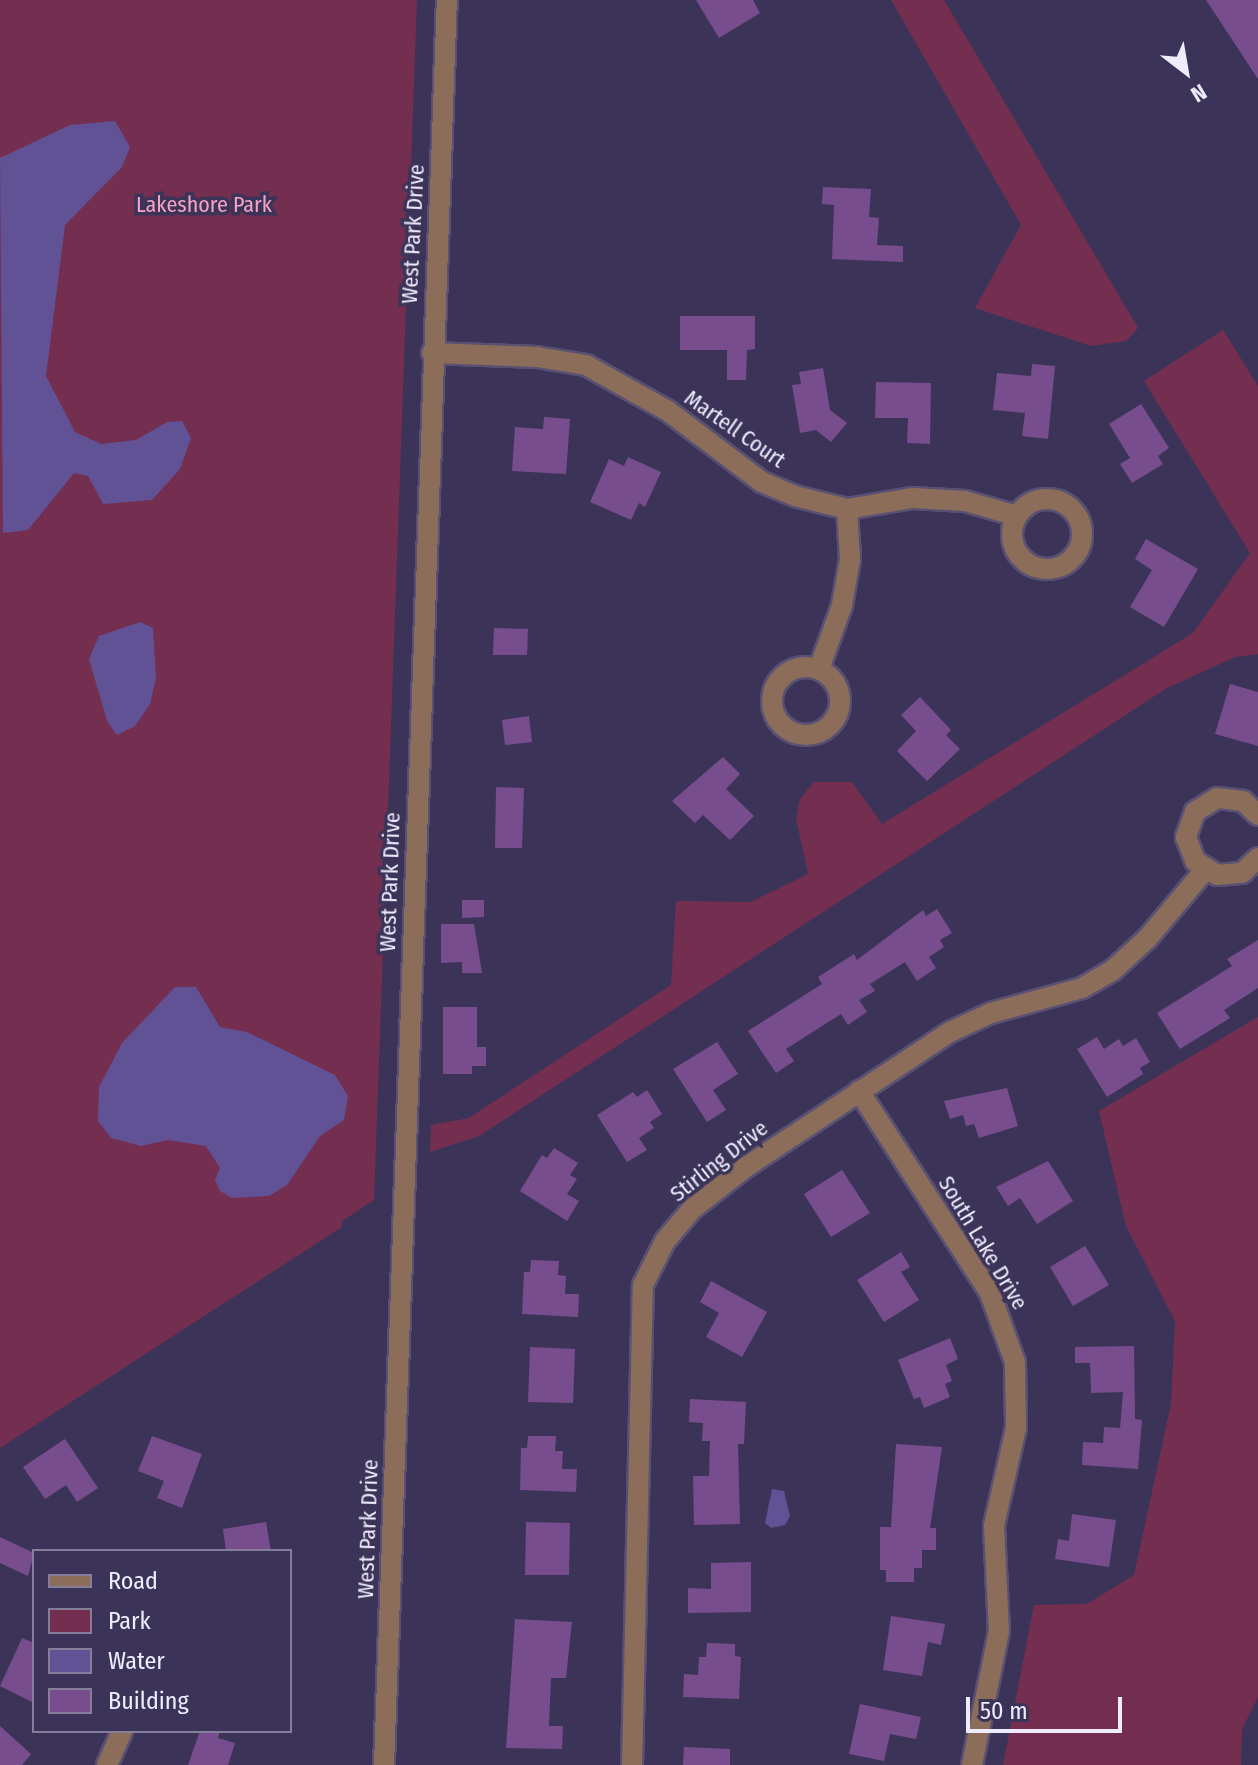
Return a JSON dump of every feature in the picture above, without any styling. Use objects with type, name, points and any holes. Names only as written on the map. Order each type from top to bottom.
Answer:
[{"type":"street","name":"West Park Drive","points":[[384,1765],[447,0]]},
{"type":"street","name":"Martell Court","points":[[432,353],[537,357],[586,365],[668,411],[762,482],[847,509],[913,498],[965,501],[1017,516]]},
{"type":"street","points":[[819,669],[842,605],[850,559],[847,509]]},
{"type":"street","points":[[1258,815],[1230,797],[1205,803],[1195,812],[1186,837],[1188,850],[1205,870],[1229,876],[1258,858]]},
{"type":"street","name":"Stirling Drive","points":[[632,1765],[648,1272],[677,1225],[709,1193],[859,1091],[977,1018],[1073,991],[1113,970],[1147,939],[1205,870]]},
{"type":"street","name":"South Lake Drive","points":[[859,1091],[990,1293],[1015,1362],[1016,1428],[994,1526],[999,1631],[972,1765]]},
{"type":"street","points":[[107,1765],[121,1733]]},
{"type":"green space","name":"Lakeshore Park","points":[[0,0],[417,0],[374,1200],[342,1221],[342,1227],[0,1448]]},
{"type":"green space","points":[[891,0],[944,0],[1138,328],[1126,341],[1091,346],[975,308],[1021,225]]},
{"type":"green space","points":[[1223,330],[1258,386],[1258,654],[1235,657],[1167,688],[479,1136],[430,1152],[431,1125],[469,1118],[671,985],[676,901],[751,902],[808,874],[796,818],[800,799],[814,782],[852,782],[882,824],[1193,633],[1250,553],[1144,381]]},
{"type":"green space","points":[[1258,1017],[1258,1697],[1242,1729],[1241,1765],[1003,1765],[1034,1605],[1087,1604],[1134,1575],[1171,1404],[1175,1321],[1126,1226],[1099,1111]]},
{"type":"water","points":[[115,121],[130,147],[122,167],[65,225],[46,376],[75,432],[101,444],[136,440],[167,422],[182,421],[191,438],[180,469],[152,500],[103,504],[88,476],[74,473],[28,530],[3,533],[0,158],[70,125]]},
{"type":"water","points":[[140,622],[153,628],[156,678],[150,704],[135,726],[117,735],[107,721],[89,659],[99,636]]},
{"type":"water","points":[[175,987],[196,987],[220,1027],[247,1032],[335,1075],[348,1096],[344,1120],[320,1136],[287,1185],[269,1196],[232,1198],[220,1191],[215,1180],[220,1168],[206,1146],[168,1140],[141,1146],[111,1138],[98,1121],[99,1087],[122,1043]]},
{"type":"water","points":[[772,1489],[784,1491],[790,1516],[785,1525],[771,1528],[765,1523]]},
{"type":"building","points":[[696,0],[753,0],[760,13],[719,38]]},
{"type":"building","points":[[1206,0],[1258,0],[1258,79]]},
{"type":"building","points":[[823,187],[871,189],[869,217],[879,218],[877,245],[903,246],[903,262],[832,259],[834,205],[822,204]]},
{"type":"building","points":[[680,316],[755,316],[755,349],[747,350],[746,380],[727,380],[727,350],[680,350]]},
{"type":"building","points":[[1032,364],[1055,366],[1048,439],[1022,436],[1025,413],[993,410],[997,373],[1031,376]]},
{"type":"building","points":[[823,368],[830,410],[847,423],[831,442],[816,430],[800,433],[792,385],[801,384],[799,372]]},
{"type":"building","points":[[876,382],[931,383],[930,444],[907,443],[908,418],[875,418]]},
{"type":"building","points":[[1141,404],[1169,448],[1158,456],[1163,464],[1132,483],[1120,464],[1130,458],[1109,424]]},
{"type":"building","points":[[544,417],[570,419],[566,474],[512,471],[515,427],[543,429]]},
{"type":"building","points":[[628,457],[661,472],[645,507],[639,503],[631,520],[590,502],[609,459],[624,466]]},
{"type":"building","points":[[1146,539],[1198,569],[1164,627],[1130,607],[1152,570],[1135,559]]},
{"type":"building","points":[[494,628],[528,629],[527,655],[493,655]]},
{"type":"building","points":[[1230,684],[1258,692],[1258,746],[1215,734]]},
{"type":"building","points":[[920,697],[951,730],[946,735],[960,749],[927,781],[897,751],[916,731],[901,715]]},
{"type":"building","points":[[529,716],[532,742],[505,745],[502,720]]},
{"type":"building","points":[[723,757],[740,774],[726,789],[754,816],[730,840],[703,815],[695,823],[672,801]]},
{"type":"building","points":[[496,787],[524,788],[522,848],[495,848]]},
{"type":"building","points":[[462,900],[484,900],[484,917],[462,918]]},
{"type":"building","points":[[937,909],[952,933],[940,940],[944,947],[929,957],[936,968],[917,981],[905,962],[870,984],[875,991],[859,1000],[867,1012],[848,1025],[841,1014],[786,1049],[794,1061],[776,1073],[748,1031],[822,984],[818,977],[854,954],[857,960],[923,910],[926,916]]},
{"type":"building","points":[[441,924],[474,924],[482,973],[462,973],[462,962],[441,963]]},
{"type":"building","points":[[1258,940],[1258,988],[1224,1010],[1230,1018],[1180,1049],[1157,1013],[1232,966],[1227,959]]},
{"type":"building","points":[[443,1007],[477,1007],[477,1047],[486,1047],[486,1066],[472,1066],[472,1074],[443,1074]]},
{"type":"building","points":[[1097,1037],[1104,1049],[1119,1039],[1123,1046],[1136,1038],[1150,1062],[1140,1068],[1143,1074],[1107,1097],[1077,1049]]},
{"type":"building","points":[[717,1042],[738,1074],[713,1090],[726,1110],[707,1122],[673,1069]]},
{"type":"building","points":[[1007,1088],[1018,1126],[979,1138],[974,1124],[966,1126],[963,1115],[950,1119],[944,1101]]},
{"type":"building","points":[[647,1090],[662,1114],[650,1122],[654,1128],[639,1138],[647,1150],[627,1162],[597,1115],[633,1092],[637,1097]]},
{"type":"building","points":[[554,1148],[578,1163],[570,1175],[577,1179],[567,1194],[579,1201],[567,1221],[520,1191],[542,1155],[547,1158]]},
{"type":"building","points":[[1048,1161],[1073,1201],[1037,1224],[1020,1198],[1008,1206],[996,1187]]},
{"type":"building","points":[[842,1170],[870,1213],[831,1237],[804,1194]]},
{"type":"building","points":[[1085,1246],[1109,1285],[1073,1306],[1050,1267]]},
{"type":"building","points":[[901,1252],[910,1267],[901,1272],[919,1300],[884,1322],[857,1280]]},
{"type":"building","points":[[531,1260],[559,1261],[558,1275],[566,1276],[565,1294],[579,1294],[578,1317],[522,1314],[524,1272],[530,1272]]},
{"type":"building","points":[[711,1281],[767,1312],[742,1357],[706,1337],[719,1313],[700,1302]]},
{"type":"building","points":[[950,1338],[958,1359],[946,1365],[952,1381],[945,1384],[950,1397],[924,1408],[920,1397],[914,1399],[898,1360]]},
{"type":"building","points":[[1134,1346],[1135,1419],[1142,1420],[1138,1469],[1082,1465],[1083,1442],[1103,1443],[1104,1427],[1120,1428],[1123,1392],[1091,1393],[1090,1363],[1075,1363],[1075,1347]]},
{"type":"building","points":[[530,1347],[575,1349],[573,1403],[528,1402]]},
{"type":"building","points":[[690,1399],[746,1402],[744,1444],[738,1444],[740,1524],[694,1525],[693,1476],[709,1476],[710,1441],[702,1441],[703,1423],[689,1422]]},
{"type":"building","points":[[152,1436],[202,1454],[182,1508],[157,1498],[164,1481],[138,1471]]},
{"type":"building","points":[[528,1436],[556,1436],[555,1451],[563,1451],[562,1469],[577,1469],[576,1492],[520,1490],[521,1448],[527,1448]]},
{"type":"building","points":[[65,1439],[98,1488],[77,1502],[66,1485],[45,1499],[23,1467]]},
{"type":"building","points":[[896,1444],[942,1447],[930,1528],[936,1528],[936,1550],[922,1550],[922,1568],[914,1568],[914,1582],[886,1582],[886,1570],[880,1570],[880,1527],[891,1527]]},
{"type":"building","points":[[1072,1514],[1116,1520],[1109,1567],[1055,1559],[1058,1539],[1069,1541]]},
{"type":"building","points":[[266,1522],[271,1549],[226,1549],[223,1529]]},
{"type":"building","points":[[526,1522],[570,1523],[569,1575],[525,1575]]},
{"type":"building","points":[[0,1537],[32,1552],[28,1576],[0,1563]]},
{"type":"building","points":[[751,1562],[751,1612],[688,1613],[688,1588],[711,1589],[711,1563]]},
{"type":"building","points":[[891,1616],[945,1624],[941,1645],[928,1642],[922,1676],[883,1670]]},
{"type":"building","points":[[515,1619],[572,1622],[566,1678],[551,1678],[549,1726],[563,1726],[562,1749],[506,1748]]},
{"type":"building","points":[[22,1638],[32,1642],[32,1702],[0,1686]]},
{"type":"building","points":[[707,1643],[735,1644],[735,1656],[741,1657],[739,1699],[683,1697],[684,1674],[698,1675],[699,1657],[706,1657]]},
{"type":"building","points":[[860,1704],[921,1717],[916,1739],[890,1734],[884,1761],[849,1754]]},
{"type":"building","points":[[0,1726],[31,1754],[22,1765],[0,1765]]},
{"type":"building","points":[[199,1733],[219,1733],[218,1738],[235,1743],[228,1765],[188,1765]]},
{"type":"building","points":[[684,1747],[730,1749],[730,1765],[683,1765]]}]
